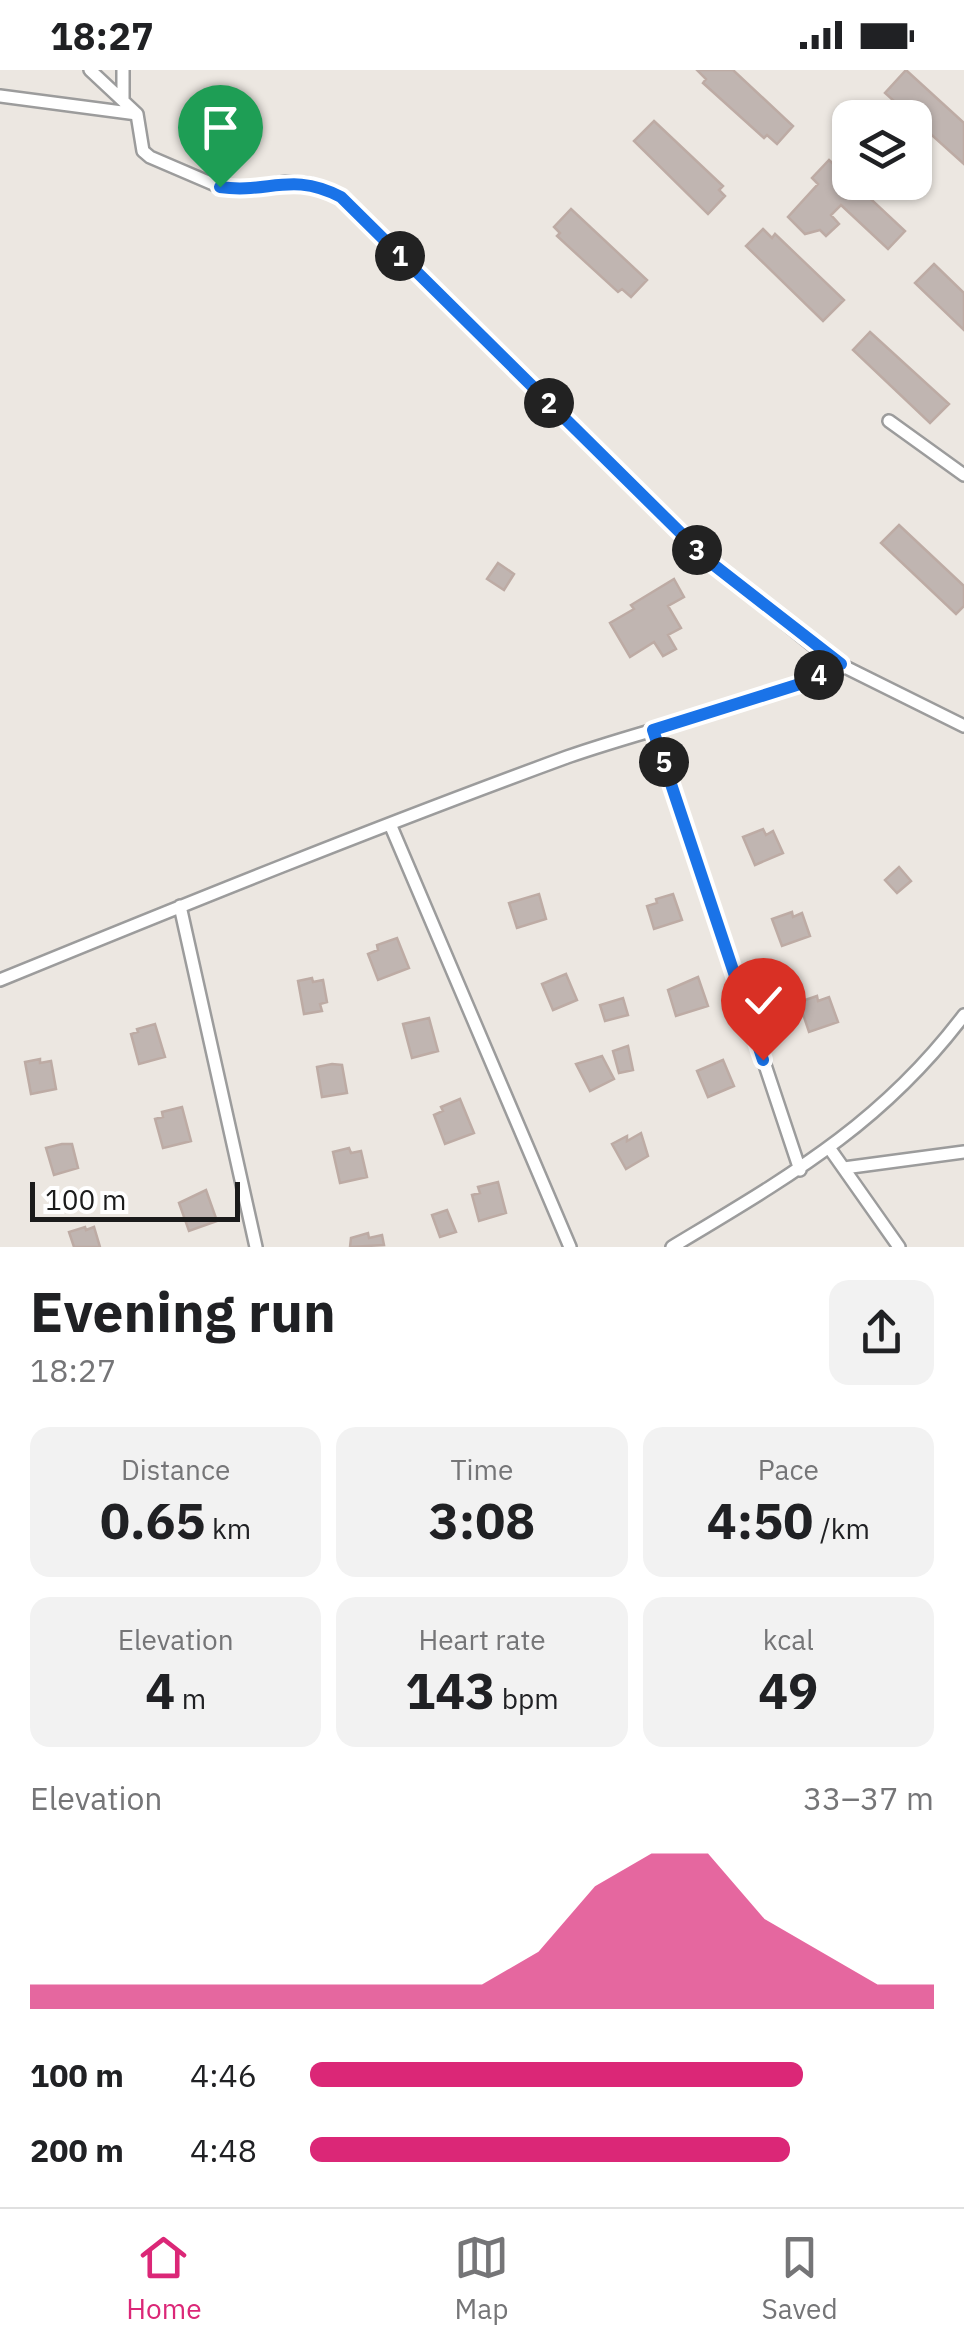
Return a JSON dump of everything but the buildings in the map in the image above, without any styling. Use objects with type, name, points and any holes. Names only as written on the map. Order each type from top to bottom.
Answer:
[{"type":"street","points":[[90,70],[137,114],[146,155],[198,180],[244,190],[285,182],[310,184],[341,197],[710,562],[841,664],[964,726]]},
{"type":"street","points":[[123,70],[123,98]]},
{"type":"street","points":[[0,96],[137,114]]},
{"type":"street","points":[[889,422],[964,475]]},
{"type":"street","points":[[0,980],[390,824],[572,756],[803,683],[841,664]]},
{"type":"street","points":[[653,730],[800,1170]]},
{"type":"street","points":[[390,824],[570,1247]]},
{"type":"street","points":[[180,906],[256,1247]]},
{"type":"street","points":[[672,1247],[830,1149],[892,1097],[964,1015]]},
{"type":"street","points":[[830,1149],[899,1247]]},
{"type":"street","points":[[844,1168],[964,1152]]},
{"type":"route","points":[[220,187],[244,190],[285,182],[310,184],[341,197],[710,562],[841,664],[803,683],[653,730],[763,1060]]}]
